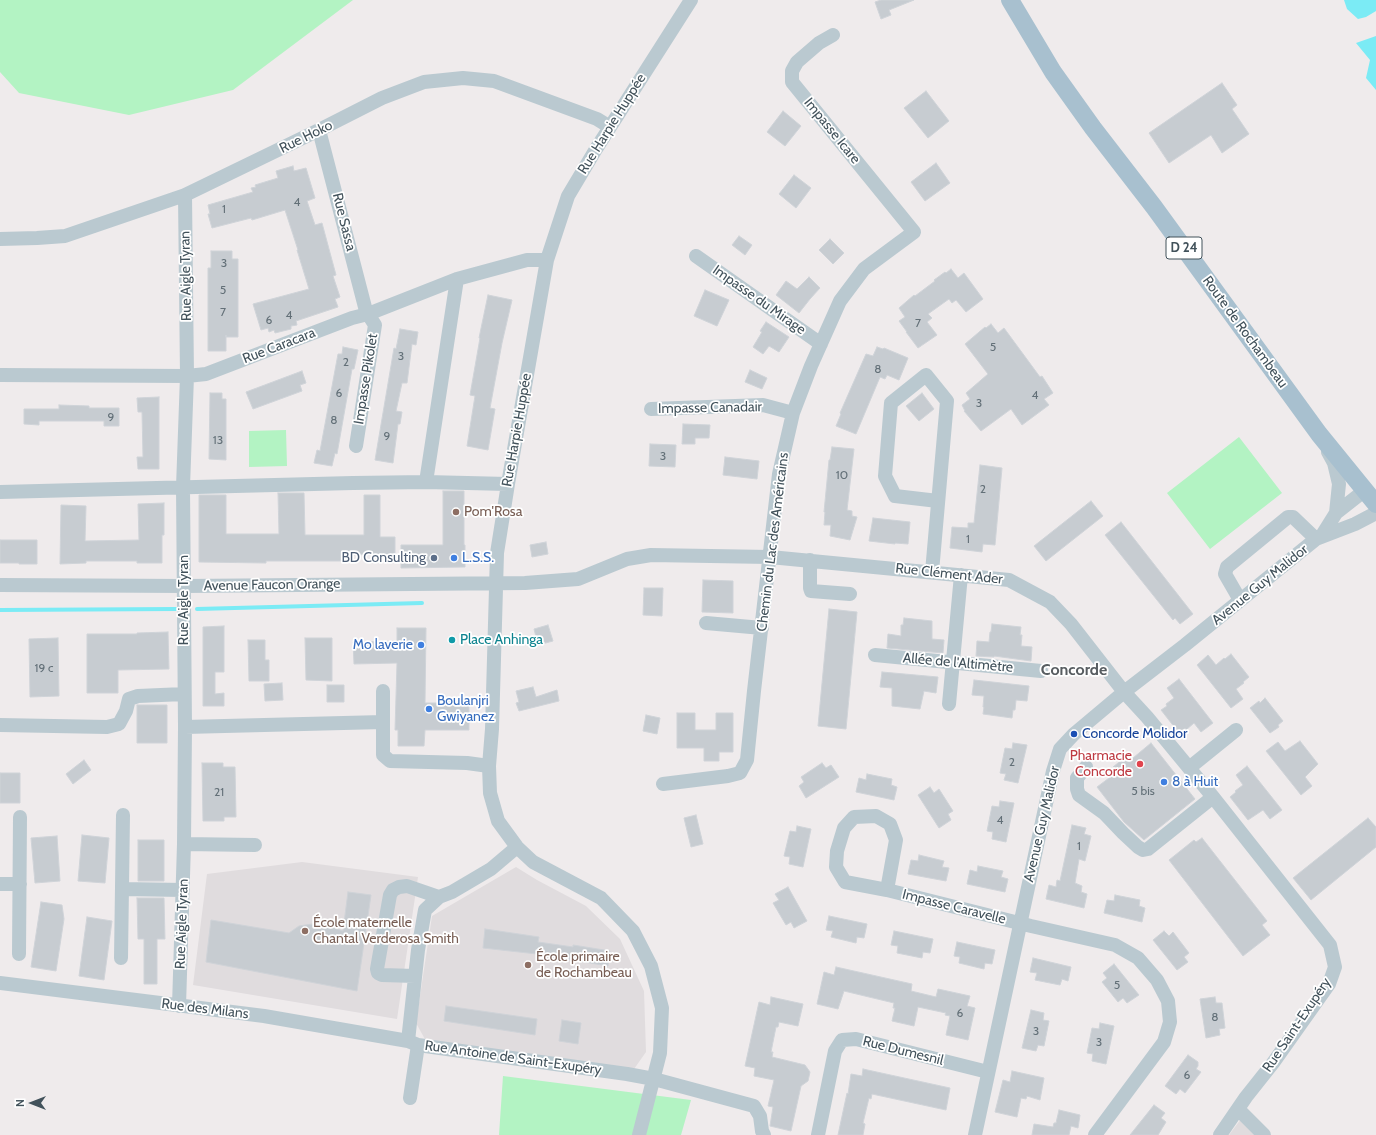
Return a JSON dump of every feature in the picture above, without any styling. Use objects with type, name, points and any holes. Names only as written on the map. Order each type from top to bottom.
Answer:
[{"type":"main road","name":"Route de Rochambeau","points":[[1010,0],[1053,72],[1093,128],[1154,207],[1319,434],[1370,497]]},
{"type":"street","name":"Rue Harpie Huppée","points":[[639,1135],[660,1053],[662,1008],[652,966],[633,931],[601,898],[533,862],[517,847],[498,821],[490,793],[489,766],[492,729],[496,582],[499,535],[547,260],[568,196],[691,0]]},
{"type":"street","name":"Impasse Icare","points":[[833,36],[819,43],[797,62],[792,71],[792,82],[914,232]]},
{"type":"street","name":"Rue Hoko","points":[[0,239],[64,236],[185,195],[382,98],[424,82],[463,78],[494,81],[597,119],[610,127]]},
{"type":"street","name":"Rue Sassa","points":[[319,130],[368,314]]},
{"type":"street","name":"Rue Aigle Tyran","points":[[180,1006],[185,727],[183,487],[187,376],[185,195]]},
{"type":"street","name":"Chemin du Lac des Américains","points":[[663,784],[728,776],[740,773],[748,760],[754,691],[779,474],[793,413],[811,366],[840,301],[864,269],[914,232]]},
{"type":"street","name":"Impasse du Mirage","points":[[696,256],[821,344]]},
{"type":"street","name":"Rue Caracara","points":[[0,375],[187,376],[206,374],[352,318],[368,314],[457,279],[527,260],[547,260]]},
{"type":"street","points":[[426,482],[457,279]]},
{"type":"street","name":"Impasse Pikolet","points":[[356,446],[375,325],[368,314]]},
{"type":"street","points":[[932,572],[947,401],[926,375],[891,403],[885,476],[895,496],[938,501]]},
{"type":"street","name":"Impasse Canadair","points":[[651,409],[763,405],[793,413]]},
{"type":"street","name":"Avenue Guy Malidor","points":[[1319,434],[1334,463],[1339,484],[1336,513]]},
{"type":"street","points":[[0,492],[426,482],[508,484]]},
{"type":"street","name":"Avenue Guy Malidor","points":[[975,1135],[1027,892],[1060,749],[1074,734],[1124,692],[1318,538],[1336,513],[1370,497]]},
{"type":"street","name":"Avenue Guy Malidor","points":[[1318,538],[1355,524],[1376,513]]},
{"type":"street","points":[[1240,600],[1225,574],[1227,567],[1288,517],[1293,517],[1318,538]]},
{"type":"street","name":"Rue Clément Ader","points":[[496,582],[525,583],[578,578],[627,559],[651,555],[770,556],[1009,580],[1050,602],[1071,624],[1124,692],[1213,797],[1289,892]]},
{"type":"street","points":[[810,560],[811,591],[850,594]]},
{"type":"street","points":[[949,704],[961,575]]},
{"type":"street","name":"Avenue Faucon Orange","points":[[0,585],[185,586],[496,582]]},
{"type":"street","points":[[706,623],[762,628]]},
{"type":"street","name":"Allée de l'Altimètre","points":[[875,655],[1041,671]]},
{"type":"street","points":[[382,691],[383,755],[390,761],[467,763],[489,766]]},
{"type":"street","points":[[0,725],[106,727],[119,724],[126,711],[129,699],[138,696],[184,694]]},
{"type":"street","points":[[185,727],[383,722]]},
{"type":"street","points":[[1189,768],[1236,730]]},
{"type":"street","points":[[1086,767],[1077,778],[1076,788],[1080,795],[1104,813],[1123,833],[1143,850],[1148,849],[1213,797]]},
{"type":"street","points":[[121,958],[123,815]]},
{"type":"street","name":"Impasse Caravelle","points":[[887,890],[896,840],[890,824],[876,816],[854,817],[844,828],[837,851],[836,867],[845,882],[887,890],[1115,945],[1138,958],[1157,980],[1168,1001],[1170,1022],[1164,1042],[1095,1135]]},
{"type":"street","points":[[19,954],[20,817]]},
{"type":"street","points":[[184,844],[255,845]]},
{"type":"street","name":"Rue Antoine de Saint-Exupéry","points":[[517,847],[491,869],[452,892],[439,897],[425,910],[415,976],[413,1043],[654,1079],[754,1106],[760,1116],[764,1135]]},
{"type":"street","points":[[0,884],[20,884]]},
{"type":"street","points":[[415,976],[382,975],[378,973],[377,969],[390,895],[393,890],[399,887],[407,886],[439,897]]},
{"type":"street","points":[[122,889],[183,890]]},
{"type":"street","name":"Rue Saint-Exupéry","points":[[1220,1135],[1329,984],[1335,967],[1330,945],[1289,892]]},
{"type":"street","name":"Rue des Milans","points":[[0,983],[264,1016],[413,1043]]},
{"type":"street","name":"Rue Dumesnil","points":[[818,1135],[835,1051],[842,1040],[856,1039],[988,1072]]},
{"type":"street","points":[[410,1098],[413,1043]]},
{"type":"street","points":[[1238,1109],[1264,1135]]},
{"type":"shaded area","name":"École maternelle Chantal Verderosa Smith","points":[[302,862],[418,877],[397,1019],[193,985],[207,874]]},
{"type":"shaded area","name":"École primaire de Rochambeau","points":[[516,867],[586,906],[620,939],[644,991],[646,1052],[634,1069],[426,1041],[416,1023],[432,916]]},
{"type":"shaded area","points":[[1244,1115],[1265,1135],[1229,1135]]},
{"type":"green space","points":[[0,0],[353,0],[233,90],[129,115],[19,93],[0,72]]},
{"type":"green space","points":[[286,430],[287,466],[249,467],[249,431]]},
{"type":"green space","points":[[1239,437],[1282,493],[1210,549],[1167,493]]},
{"type":"green space","points":[[503,1076],[691,1100],[681,1135],[499,1135]]},
{"type":"water","points":[[1344,0],[1376,0],[1376,11],[1366,17],[1358,19],[1347,9]]},
{"type":"water","points":[[1376,36],[1376,90],[1366,78],[1370,60],[1356,43]]},
{"type":"building","points":[[881,0],[914,0],[889,10],[891,15],[881,19],[875,2]]},
{"type":"building","points":[[1222,83],[1237,105],[1232,109],[1249,134],[1222,153],[1211,135],[1169,163],[1149,133]]},
{"type":"building","points":[[926,91],[949,121],[928,138],[904,108]]},
{"type":"building","points":[[783,111],[801,126],[785,146],[767,132]]},
{"type":"building","points":[[936,163],[950,183],[925,201],[911,182]]},
{"type":"building","points":[[293,166],[294,171],[306,168],[315,198],[307,201],[315,225],[322,223],[336,275],[333,276],[340,297],[335,299],[338,307],[296,321],[297,325],[291,326],[291,329],[275,333],[274,330],[269,332],[268,328],[261,330],[253,304],[309,289],[285,210],[252,220],[251,218],[212,228],[208,214],[210,214],[208,205],[253,192],[251,188],[256,187],[255,185],[278,178],[276,171]]},
{"type":"building","points":[[794,175],[811,188],[796,208],[779,194]]},
{"type":"building","points":[[739,236],[752,245],[745,255],[732,245]]},
{"type":"building","points":[[830,239],[844,253],[833,264],[819,250]]},
{"type":"building","points":[[211,251],[232,251],[232,259],[238,259],[238,337],[226,337],[226,351],[208,351],[208,268],[211,268]]},
{"type":"building","points":[[951,269],[958,278],[964,273],[983,299],[966,312],[956,300],[952,303],[949,299],[928,314],[932,318],[927,322],[937,335],[918,348],[899,321],[905,317],[899,308],[914,295],[915,296],[935,281],[934,280]]},
{"type":"building","points":[[809,277],[820,288],[799,313],[776,295],[786,281],[797,289]]},
{"type":"building","points":[[705,290],[729,300],[717,326],[694,316]]},
{"type":"building","points":[[488,295],[512,300],[502,343],[490,408],[495,409],[488,450],[467,446],[475,396],[470,395],[479,338]]},
{"type":"building","points":[[766,322],[789,337],[779,352],[769,346],[763,354],[753,347]]},
{"type":"building","points":[[991,324],[998,333],[1004,328],[1040,377],[1042,376],[1053,393],[1044,399],[1049,405],[1022,425],[1011,409],[981,431],[964,411],[962,405],[970,399],[966,393],[988,374],[965,344],[985,327],[986,328]]},
{"type":"building","points":[[400,329],[418,332],[416,345],[412,344],[407,383],[402,383],[396,411],[402,412],[400,424],[398,424],[393,463],[375,460],[394,348],[396,349]]},
{"type":"building","points":[[343,347],[358,350],[354,369],[352,369],[337,454],[335,453],[332,466],[314,463],[317,450],[320,451],[338,354],[342,354]]},
{"type":"building","points":[[877,347],[884,348],[908,358],[899,380],[887,375],[885,379],[880,377],[856,434],[836,426],[841,414],[840,413],[866,354],[873,356]]},
{"type":"building","points":[[750,370],[767,378],[762,389],[745,382]]},
{"type":"building","points":[[302,371],[306,383],[300,385],[302,391],[253,409],[246,392]]},
{"type":"building","points":[[210,393],[222,393],[222,399],[226,399],[226,460],[209,459]]},
{"type":"building","points":[[922,393],[934,409],[919,421],[906,406]]},
{"type":"building","points":[[159,397],[159,469],[138,469],[137,457],[143,457],[142,412],[138,412],[137,398]]},
{"type":"building","points":[[59,405],[89,406],[89,408],[119,408],[119,426],[104,426],[104,421],[39,421],[39,425],[24,424],[24,409],[59,409]]},
{"type":"building","points":[[683,424],[710,425],[709,438],[695,438],[695,444],[682,444]]},
{"type":"building","points":[[650,444],[676,445],[675,467],[649,466]]},
{"type":"building","points":[[832,447],[854,449],[847,510],[852,511],[852,516],[857,517],[850,540],[830,536],[831,525],[824,525],[829,460]]},
{"type":"building","points":[[725,457],[759,461],[757,479],[723,475]]},
{"type":"building","points":[[980,465],[1002,468],[995,545],[983,544],[982,552],[950,548],[952,527],[968,528],[968,523],[974,523]]},
{"type":"building","points":[[443,491],[464,491],[465,567],[401,568],[401,545],[443,545]]},
{"type":"building","points":[[278,493],[304,493],[305,535],[364,535],[364,495],[380,495],[380,537],[395,537],[395,554],[345,555],[345,561],[266,561],[266,563],[199,562],[199,495],[226,495],[226,534],[279,534]]},
{"type":"building","points":[[1091,501],[1103,516],[1046,561],[1034,546]]},
{"type":"building","points":[[164,503],[162,563],[137,563],[137,561],[86,561],[86,563],[60,564],[61,505],[86,506],[85,541],[139,540],[138,504]]},
{"type":"building","points":[[873,518],[910,522],[908,544],[869,541]]},
{"type":"building","points":[[1121,522],[1193,614],[1180,624],[1175,618],[1173,620],[1105,535]]},
{"type":"building","points":[[0,540],[37,540],[37,564],[0,563]]},
{"type":"building","points":[[546,542],[548,554],[532,557],[530,545]]},
{"type":"building","points":[[703,580],[733,581],[733,613],[702,612]]},
{"type":"building","points":[[644,588],[663,588],[662,616],[643,615]]},
{"type":"building","points":[[829,609],[857,612],[846,729],[818,726]]},
{"type":"building","points":[[904,618],[932,621],[932,639],[944,640],[943,653],[887,648],[888,634],[901,636],[901,625],[903,625]]},
{"type":"building","points":[[992,624],[1021,627],[1021,646],[1032,647],[1031,661],[994,656],[976,656],[977,641],[989,642]]},
{"type":"building","points":[[548,625],[553,641],[538,645],[534,629]]},
{"type":"building","points":[[224,626],[224,672],[215,672],[215,694],[224,693],[224,706],[203,706],[203,627]]},
{"type":"building","points":[[397,628],[426,628],[425,703],[469,701],[469,730],[425,730],[424,746],[398,746],[398,730],[395,730],[397,663],[354,664],[353,642],[397,641]]},
{"type":"building","points":[[168,632],[169,669],[118,670],[118,693],[87,693],[87,634],[137,634]]},
{"type":"building","points":[[58,638],[59,696],[30,697],[29,639]]},
{"type":"building","points":[[305,638],[332,638],[332,681],[306,680]]},
{"type":"building","points":[[248,640],[265,640],[265,660],[269,660],[269,681],[249,681]]},
{"type":"building","points":[[1231,654],[1249,677],[1236,689],[1243,699],[1231,708],[1197,665],[1208,655],[1216,665]]},
{"type":"building","points":[[882,672],[938,677],[936,693],[924,691],[920,709],[892,706],[892,688],[880,687]]},
{"type":"building","points":[[1179,679],[1213,723],[1201,732],[1194,723],[1186,730],[1185,728],[1179,733],[1161,710],[1174,698],[1167,688]]},
{"type":"building","points":[[974,680],[1029,686],[1027,701],[1016,700],[1012,718],[983,714],[984,696],[972,695]]},
{"type":"building","points":[[282,683],[283,700],[265,701],[264,684]]},
{"type":"building","points":[[327,685],[344,685],[344,702],[327,702]]},
{"type":"building","points":[[533,687],[536,697],[557,690],[559,701],[519,711],[516,703],[519,702],[516,691]]},
{"type":"building","points":[[1265,698],[1283,721],[1278,725],[1279,727],[1270,733],[1250,708],[1259,701],[1260,703]]},
{"type":"building","points":[[137,705],[167,705],[167,743],[137,743]]},
{"type":"building","points":[[677,713],[695,713],[695,730],[716,730],[716,713],[733,713],[733,752],[719,752],[719,761],[704,761],[704,748],[677,748]]},
{"type":"building","points":[[646,715],[660,718],[657,734],[643,731]]},
{"type":"building","points":[[1300,741],[1318,764],[1305,777],[1312,786],[1301,795],[1266,751],[1278,742],[1285,751]]},
{"type":"building","points":[[1013,743],[1027,745],[1018,783],[1004,780],[1006,774],[1000,773],[1005,748],[1012,749]]},
{"type":"building","points":[[1151,743],[1195,799],[1144,840],[1124,822],[1097,787],[1117,772],[1113,767],[1129,754],[1133,758]]},
{"type":"building","points":[[84,760],[91,770],[73,784],[66,774]]},
{"type":"building","points":[[202,763],[223,763],[223,767],[235,767],[236,817],[224,817],[224,821],[203,821]]},
{"type":"building","points":[[822,763],[826,768],[831,765],[839,777],[806,798],[799,786],[804,782],[801,777]]},
{"type":"building","points":[[1247,766],[1282,810],[1270,819],[1263,810],[1248,820],[1230,797],[1243,785],[1236,775]]},
{"type":"building","points":[[0,773],[20,773],[20,803],[0,803]]},
{"type":"building","points":[[867,774],[892,779],[891,785],[897,787],[894,800],[856,792],[859,778],[866,780]]},
{"type":"building","points":[[930,787],[934,793],[939,789],[953,811],[948,814],[951,820],[939,828],[918,795]]},
{"type":"building","points":[[1000,801],[1014,803],[1006,842],[992,839],[993,832],[987,831],[992,806],[999,807]]},
{"type":"building","points":[[696,815],[703,844],[691,847],[684,818]]},
{"type":"building","points":[[1368,818],[1376,827],[1376,847],[1311,900],[1293,878]]},
{"type":"building","points":[[1072,825],[1086,828],[1084,834],[1091,836],[1085,861],[1079,859],[1075,883],[1082,886],[1081,892],[1087,894],[1084,908],[1046,899],[1049,885],[1056,887],[1057,880],[1060,881]]},
{"type":"building","points":[[797,826],[811,829],[803,867],[789,864],[790,857],[784,856],[790,831],[796,832]]},
{"type":"building","points":[[82,835],[109,838],[105,883],[78,881]]},
{"type":"building","points":[[57,836],[60,881],[35,883],[31,838]]},
{"type":"building","points":[[1202,838],[1267,921],[1262,925],[1270,935],[1243,956],[1169,860],[1194,840],[1196,842]]},
{"type":"building","points":[[138,840],[164,840],[164,881],[138,881]]},
{"type":"building","points":[[919,855],[944,861],[942,867],[949,868],[946,881],[908,874],[911,860],[918,861]]},
{"type":"building","points":[[978,866],[1003,871],[1001,877],[1008,879],[1005,892],[967,884],[970,870],[977,872]]},
{"type":"building","points":[[788,887],[807,921],[794,928],[791,922],[786,925],[773,903],[779,900],[775,894]]},
{"type":"building","points":[[348,892],[371,895],[357,991],[206,962],[211,920],[289,933],[299,926],[319,923],[343,931]]},
{"type":"building","points":[[1115,895],[1140,900],[1139,906],[1145,908],[1142,922],[1104,913],[1107,900],[1114,901]]},
{"type":"building","points":[[137,898],[164,898],[165,939],[157,939],[157,984],[144,984],[144,939],[138,939]]},
{"type":"building","points":[[41,902],[62,905],[64,919],[56,971],[31,967]]},
{"type":"building","points":[[829,916],[867,924],[864,938],[857,937],[856,943],[831,937],[833,931],[826,930]]},
{"type":"building","points":[[87,917],[112,921],[104,980],[79,976]]},
{"type":"building","points":[[485,929],[539,937],[538,942],[573,947],[573,945],[610,951],[608,966],[537,954],[483,948]]},
{"type":"building","points":[[894,931],[933,939],[930,953],[923,952],[922,958],[897,953],[898,946],[891,945]]},
{"type":"building","points":[[1164,931],[1169,936],[1173,932],[1189,953],[1184,957],[1188,962],[1177,970],[1153,940]]},
{"type":"building","points":[[957,942],[995,950],[992,964],[985,963],[984,969],[959,963],[960,957],[954,956]]},
{"type":"building","points":[[1033,958],[1071,967],[1068,981],[1062,979],[1060,985],[1035,980],[1037,973],[1030,972]]},
{"type":"building","points":[[1114,964],[1139,995],[1127,1003],[1123,998],[1118,1002],[1102,982],[1107,978],[1103,973]]},
{"type":"building","points":[[836,967],[912,984],[911,991],[936,997],[938,989],[970,996],[967,1006],[975,1008],[968,1040],[946,1035],[950,1016],[945,1015],[946,1013],[918,1007],[914,1026],[892,1021],[895,1008],[893,1008],[894,1003],[844,991],[838,1009],[817,1004],[824,972],[834,975]]},
{"type":"building","points":[[771,997],[803,1004],[798,1026],[779,1022],[778,1027],[776,1027],[771,1052],[773,1052],[772,1057],[805,1065],[810,1072],[808,1081],[801,1086],[791,1131],[770,1126],[773,1107],[768,1106],[774,1080],[754,1076],[755,1068],[745,1066],[759,1002],[770,1005]]},
{"type":"building","points":[[1215,997],[1216,1003],[1222,1003],[1225,1028],[1219,1029],[1220,1035],[1206,1038],[1200,999]]},
{"type":"building","points":[[446,1006],[537,1019],[535,1035],[444,1021]]},
{"type":"building","points":[[1031,1010],[1044,1013],[1043,1020],[1049,1021],[1044,1046],[1038,1045],[1036,1051],[1022,1048]]},
{"type":"building","points":[[562,1020],[581,1023],[578,1044],[559,1041]]},
{"type":"building","points":[[1100,1023],[1114,1026],[1106,1064],[1092,1061],[1093,1054],[1087,1053],[1092,1028],[1099,1029]]},
{"type":"building","points":[[1188,1055],[1198,1062],[1196,1069],[1201,1072],[1185,1093],[1180,1089],[1176,1094],[1165,1086]]},
{"type":"building","points":[[863,1069],[950,1088],[946,1110],[872,1094],[871,1099],[869,1098],[863,1123],[865,1124],[863,1135],[838,1135],[847,1093],[848,1094],[851,1074],[862,1076]]},
{"type":"building","points":[[1012,1071],[1044,1078],[1040,1100],[1027,1096],[1026,1099],[1021,1098],[1017,1117],[995,1112],[1003,1080],[1010,1082]]},
{"type":"building","points":[[1154,1105],[1165,1113],[1161,1118],[1166,1122],[1158,1135],[1130,1135]]},
{"type":"building","points":[[1059,1110],[1080,1115],[1078,1128],[1071,1126],[1069,1135],[1032,1135],[1034,1124],[1053,1127],[1054,1123],[1056,1123]]},
{"type":"waterway","points":[[197,609],[422,603]]},
{"type":"waterway","points":[[0,610],[176,609]]},
{"type":"place","name":"Pom'Rosa","points":[[456,512]]},
{"type":"place","name":"BD Consulting","points":[[434,558]]},
{"type":"place","name":"L.S.S.","points":[[454,558]]},
{"type":"place","name":"Place Anhinga","points":[[452,640]]},
{"type":"place","name":"Mo laverie","points":[[421,645]]},
{"type":"place","name":"Boulanjri Gwiyanez","points":[[429,709]]},
{"type":"place","name":"Concorde Molidor","points":[[1074,734]]},
{"type":"place","name":"Pharmacie Concorde","points":[[1140,764]]},
{"type":"place","name":"8 à Huit","points":[[1164,782]]},
{"type":"place","name":"École maternelle Chantal Verderosa Smith","points":[[305,931]]},
{"type":"place","name":"École primaire de Rochambeau","points":[[528,965]]},
{"type":"district","name":"Concorde","points":[[1074,670]]}]
